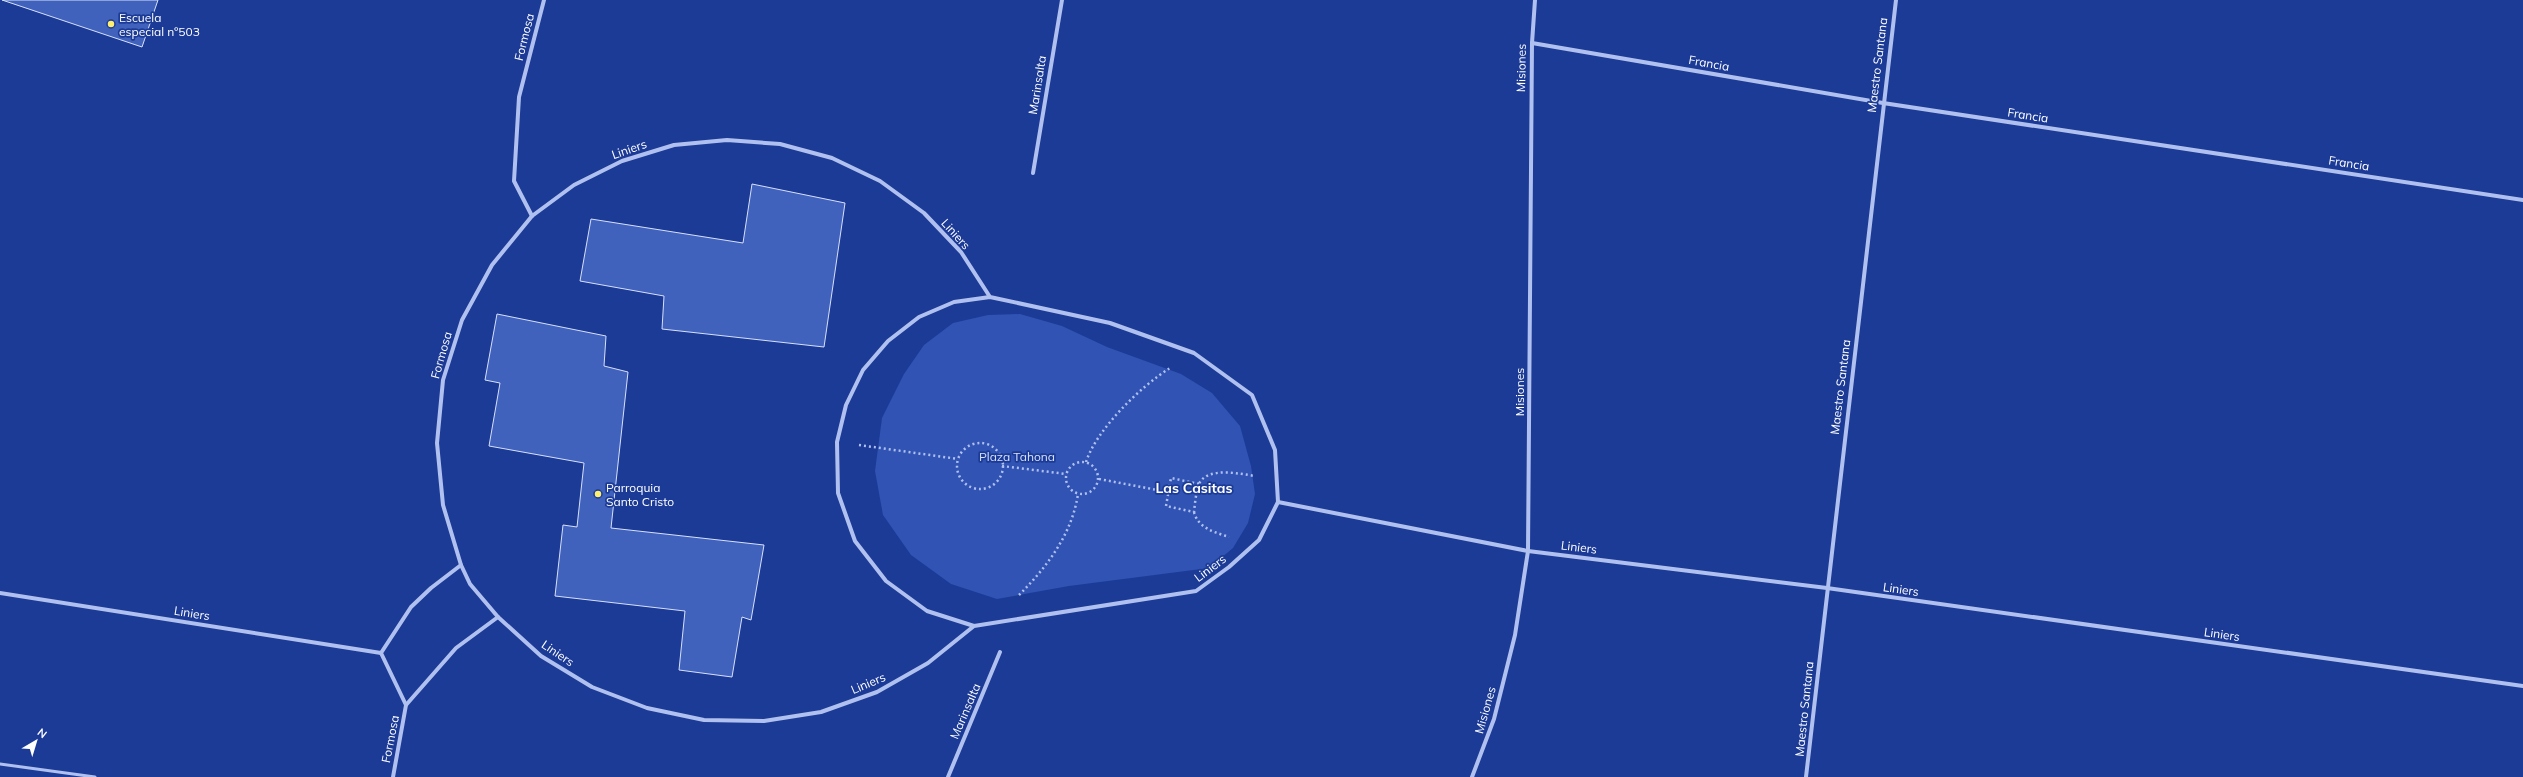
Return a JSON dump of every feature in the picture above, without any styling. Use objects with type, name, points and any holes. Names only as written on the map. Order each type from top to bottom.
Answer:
[{"type":"street","name":"Formosa","points":[[461,565],[443,505],[437,443],[443,380],[462,320],[492,265],[532,216],[514,181],[519,97],[544,0]]},
{"type":"street","name":"Marinsalta","points":[[1033,173],[1062,0]]},
{"type":"street","name":"Misiones","points":[[1472,777],[1494,719],[1515,635],[1528,551],[1532,43],[1535,0]]},
{"type":"street","name":"Maestro Santana","points":[[1806,777],[1896,0]]},
{"type":"street","name":"Francia","points":[[1532,43],[1883,103],[2523,200]]},
{"type":"street","name":"Liniers","points":[[532,216],[574,185],[615,164],[674,145],[727,140],[780,144],[839,161],[880,182],[924,213],[961,252],[990,297]]},
{"type":"street","points":[[974,626],[927,611],[886,581],[855,541],[838,493],[837,442],[846,405],[863,370],[888,341],[926,314],[954,302],[990,297],[1110,324],[1194,353],[1252,395],[1275,450],[1278,502]]},
{"type":"street","name":"Liniers","points":[[461,565],[470,584],[498,617],[542,656],[592,687],[647,708],[704,720],[764,721],[814,713],[877,692],[928,663],[974,626],[1196,591],[1229,567],[1255,544],[1278,502],[1528,551],[1827,588],[2523,686]]},
{"type":"street","points":[[381,653],[411,607],[431,588],[461,565]]},
{"type":"street","name":"Liniers","points":[[0,593],[381,653]]},
{"type":"street","name":"Formosa","points":[[393,777],[406,705],[456,648],[498,617]]},
{"type":"street","name":"Marinsalta","points":[[948,777],[1000,652]]},
{"type":"street","name":"Formosa","points":[[381,653],[406,705]]},
{"type":"lane","points":[[0,764],[95,777]]},
{"type":"path","points":[[1086,462],[1098,436],[1128,405],[1163,372],[1194,353]]},
{"type":"path","points":[[837,442],[958,460]]},
{"type":"path","points":[[981,444],[995,450],[1000,456],[1002,466],[996,483],[990,487],[976,489],[962,481],[958,475],[958,460],[967,447],[981,444]]},
{"type":"path","points":[[1086,462],[1095,468],[1099,479],[1094,489],[1089,493],[1078,494],[1069,489],[1066,474],[1071,465],[1086,462]]},
{"type":"path","points":[[1002,466],[1066,474]]},
{"type":"path","points":[[1255,544],[1205,528],[1198,521],[1194,512],[1199,484],[1206,477],[1215,474],[1277,477]]},
{"type":"path","points":[[1194,512],[1166,506],[1168,492],[1171,478],[1199,484]]},
{"type":"path","points":[[1099,479],[1168,492]]},
{"type":"path","points":[[1018,597],[1051,560],[1067,530],[1076,508],[1078,494]]},
{"type":"green space","name":"Plaza Tahona","points":[[1020,314],[1062,326],[1107,347],[1181,374],[1212,393],[1240,426],[1251,466],[1255,494],[1248,523],[1233,548],[1209,568],[1069,586],[997,599],[951,584],[911,555],[883,515],[875,471],[882,418],[904,374],[924,345],[953,323],[988,315]]},
{"type":"building","name":"Escuela especial n°503","points":[[2,0],[158,0],[142,47]]},
{"type":"building","points":[[752,184],[845,203],[824,347],[662,329],[664,296],[580,281],[591,219],[743,243]]},
{"type":"building","name":"Parroquia Santo Cristo","points":[[497,314],[606,336],[604,366],[628,372],[611,528],[764,545],[751,620],[742,617],[732,677],[679,670],[685,611],[555,596],[563,525],[577,527],[584,463],[489,446],[500,383],[485,380]]},
{"type":"place","name":"Escuela especial n°503","points":[[111,24]]},
{"type":"place","name":"Parroquia Santo Cristo","points":[[598,494]]},
{"type":"district","name":"Las Casitas","points":[[1194,488]]}]
